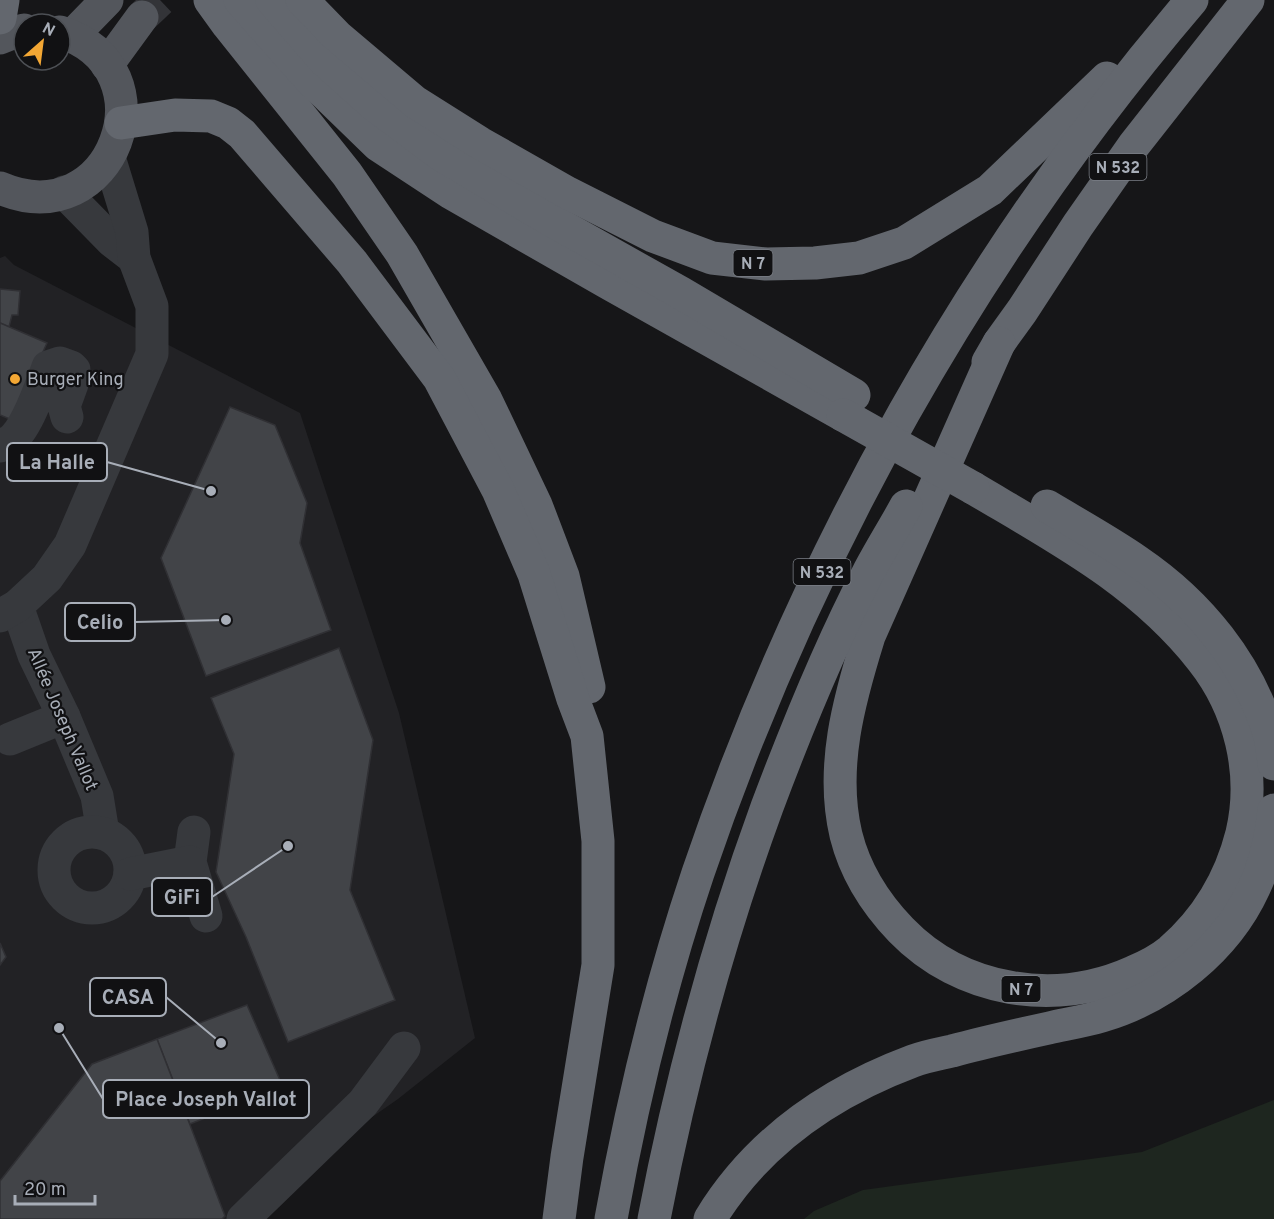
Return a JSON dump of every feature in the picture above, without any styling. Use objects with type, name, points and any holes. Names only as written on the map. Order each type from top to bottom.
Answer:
[{"type":"highway","points":[[0,18],[3,0]]},
{"type":"highway","name":"N 7","points":[[302,0],[337,36],[415,102],[568,194],[653,236],[712,258],[766,264],[815,263],[859,258],[904,243],[990,190],[1190,0]]},
{"type":"highway","name":"N 532","points":[[611,1219],[645,1060],[671,962],[698,874],[734,773],[775,673],[842,529],[910,404],[976,291],[1098,117],[1190,0]]},
{"type":"highway","name":"N 532","points":[[654,1219],[666,1156],[716,959],[751,853],[785,759],[825,663],[868,573],[999,342],[1134,145],[1248,0]]},
{"type":"highway","name":"N 7","points":[[239,6],[324,60],[373,105],[440,154],[681,293],[848,405],[977,478],[1096,534],[1138,561],[1196,609],[1221,639],[1240,668],[1257,701],[1270,738],[1274,764]]},
{"type":"highway","name":"N 7","points":[[239,6],[347,174],[402,254],[486,400],[536,505],[563,576],[591,698],[587,736],[598,841],[598,965],[567,1158],[560,1219]]},
{"type":"highway","name":"N 7","points":[[121,123],[175,115],[211,116],[228,123],[242,134],[352,262],[439,378],[498,490],[534,574],[573,699],[587,736]]},
{"type":"highway","name":"N 7","points":[[977,478],[1118,578],[1160,612],[1204,662],[1226,696],[1242,744],[1248,787],[1245,821],[1229,874],[1216,898],[1200,921],[1167,953],[1141,969],[1094,987],[1064,991],[1014,988],[967,975],[927,953],[908,938],[876,901],[853,858],[846,836],[842,809],[842,745],[846,718],[854,681],[869,636],[999,342]]},
{"type":"highway","name":"N 7","points":[[710,1219],[740,1176],[763,1152],[804,1117],[846,1091],[915,1060],[1102,1016],[1154,994],[1177,978],[1214,947],[1240,913],[1254,888],[1264,861],[1272,834],[1274,810]]},
{"type":"main road","points":[[72,29],[107,0]]},
{"type":"main road","points":[[107,65],[142,17]]},
{"type":"main road","points":[[0,188],[30,196],[48,196],[64,192],[82,184],[97,172],[109,157],[117,141],[121,123],[121,103],[116,83],[107,65],[91,48],[72,37]]},
{"type":"street","points":[[8,611],[47,578],[70,545],[152,354],[152,306],[134,258],[132,232],[109,157]]},
{"type":"street","points":[[64,192],[112,241],[134,258]]},
{"type":"street","points":[[0,446],[9,442],[20,430],[48,367],[60,363],[74,370],[72,384],[64,406],[67,417]]},
{"type":"street","name":"Allée Joseph Vallot","points":[[8,611],[34,655],[64,717],[97,796],[103,833]]},
{"type":"street","points":[[10,739],[64,717]]},
{"type":"street","points":[[103,833],[115,839],[124,849],[129,861],[130,874],[119,897],[108,904],[87,907],[76,904],[60,890],[55,878],[54,865],[58,852],[77,834],[103,833]]},
{"type":"street","points":[[130,874],[192,847],[206,916]]},
{"type":"street","points":[[243,1219],[363,1103],[404,1048]]},
{"type":"shaded area","points":[[5,256],[14,265],[300,413],[399,713],[475,1038],[398,1099],[335,1143],[254,1219],[0,1219],[0,258]]},
{"type":"shaded area","points":[[1274,1100],[1274,1219],[804,1219],[814,1211],[863,1190],[1142,1152]]},
{"type":"building","points":[[0,289],[20,291],[18,315],[12,315],[9,327],[0,323]]},
{"type":"building","name":"Burger King","points":[[0,323],[47,343],[12,420],[0,415]]},
{"type":"building","points":[[230,407],[275,425],[307,503],[300,543],[331,630],[206,676],[161,558]]},
{"type":"building","points":[[339,648],[373,740],[350,890],[395,1000],[288,1042],[246,937],[216,872],[234,754],[211,698]]},
{"type":"building","points":[[0,943],[6,957],[0,965]]},
{"type":"building","points":[[247,1005],[283,1087],[190,1124],[157,1039]]},
{"type":"building","points":[[157,1039],[225,1216],[222,1219],[0,1219],[0,1181],[92,1064]]},
{"type":"tunnel","points":[[142,17],[160,0]]},
{"type":"place","name":"Burger King","points":[[15,379]]},
{"type":"place","name":"La Halle","points":[[211,491]]},
{"type":"place","name":"Celio","points":[[226,620]]},
{"type":"place","name":"GiFi","points":[[288,846]]},
{"type":"place","name":"Place Joseph Vallot","points":[[59,1028]]},
{"type":"place","name":"CASA","points":[[221,1043]]}]
